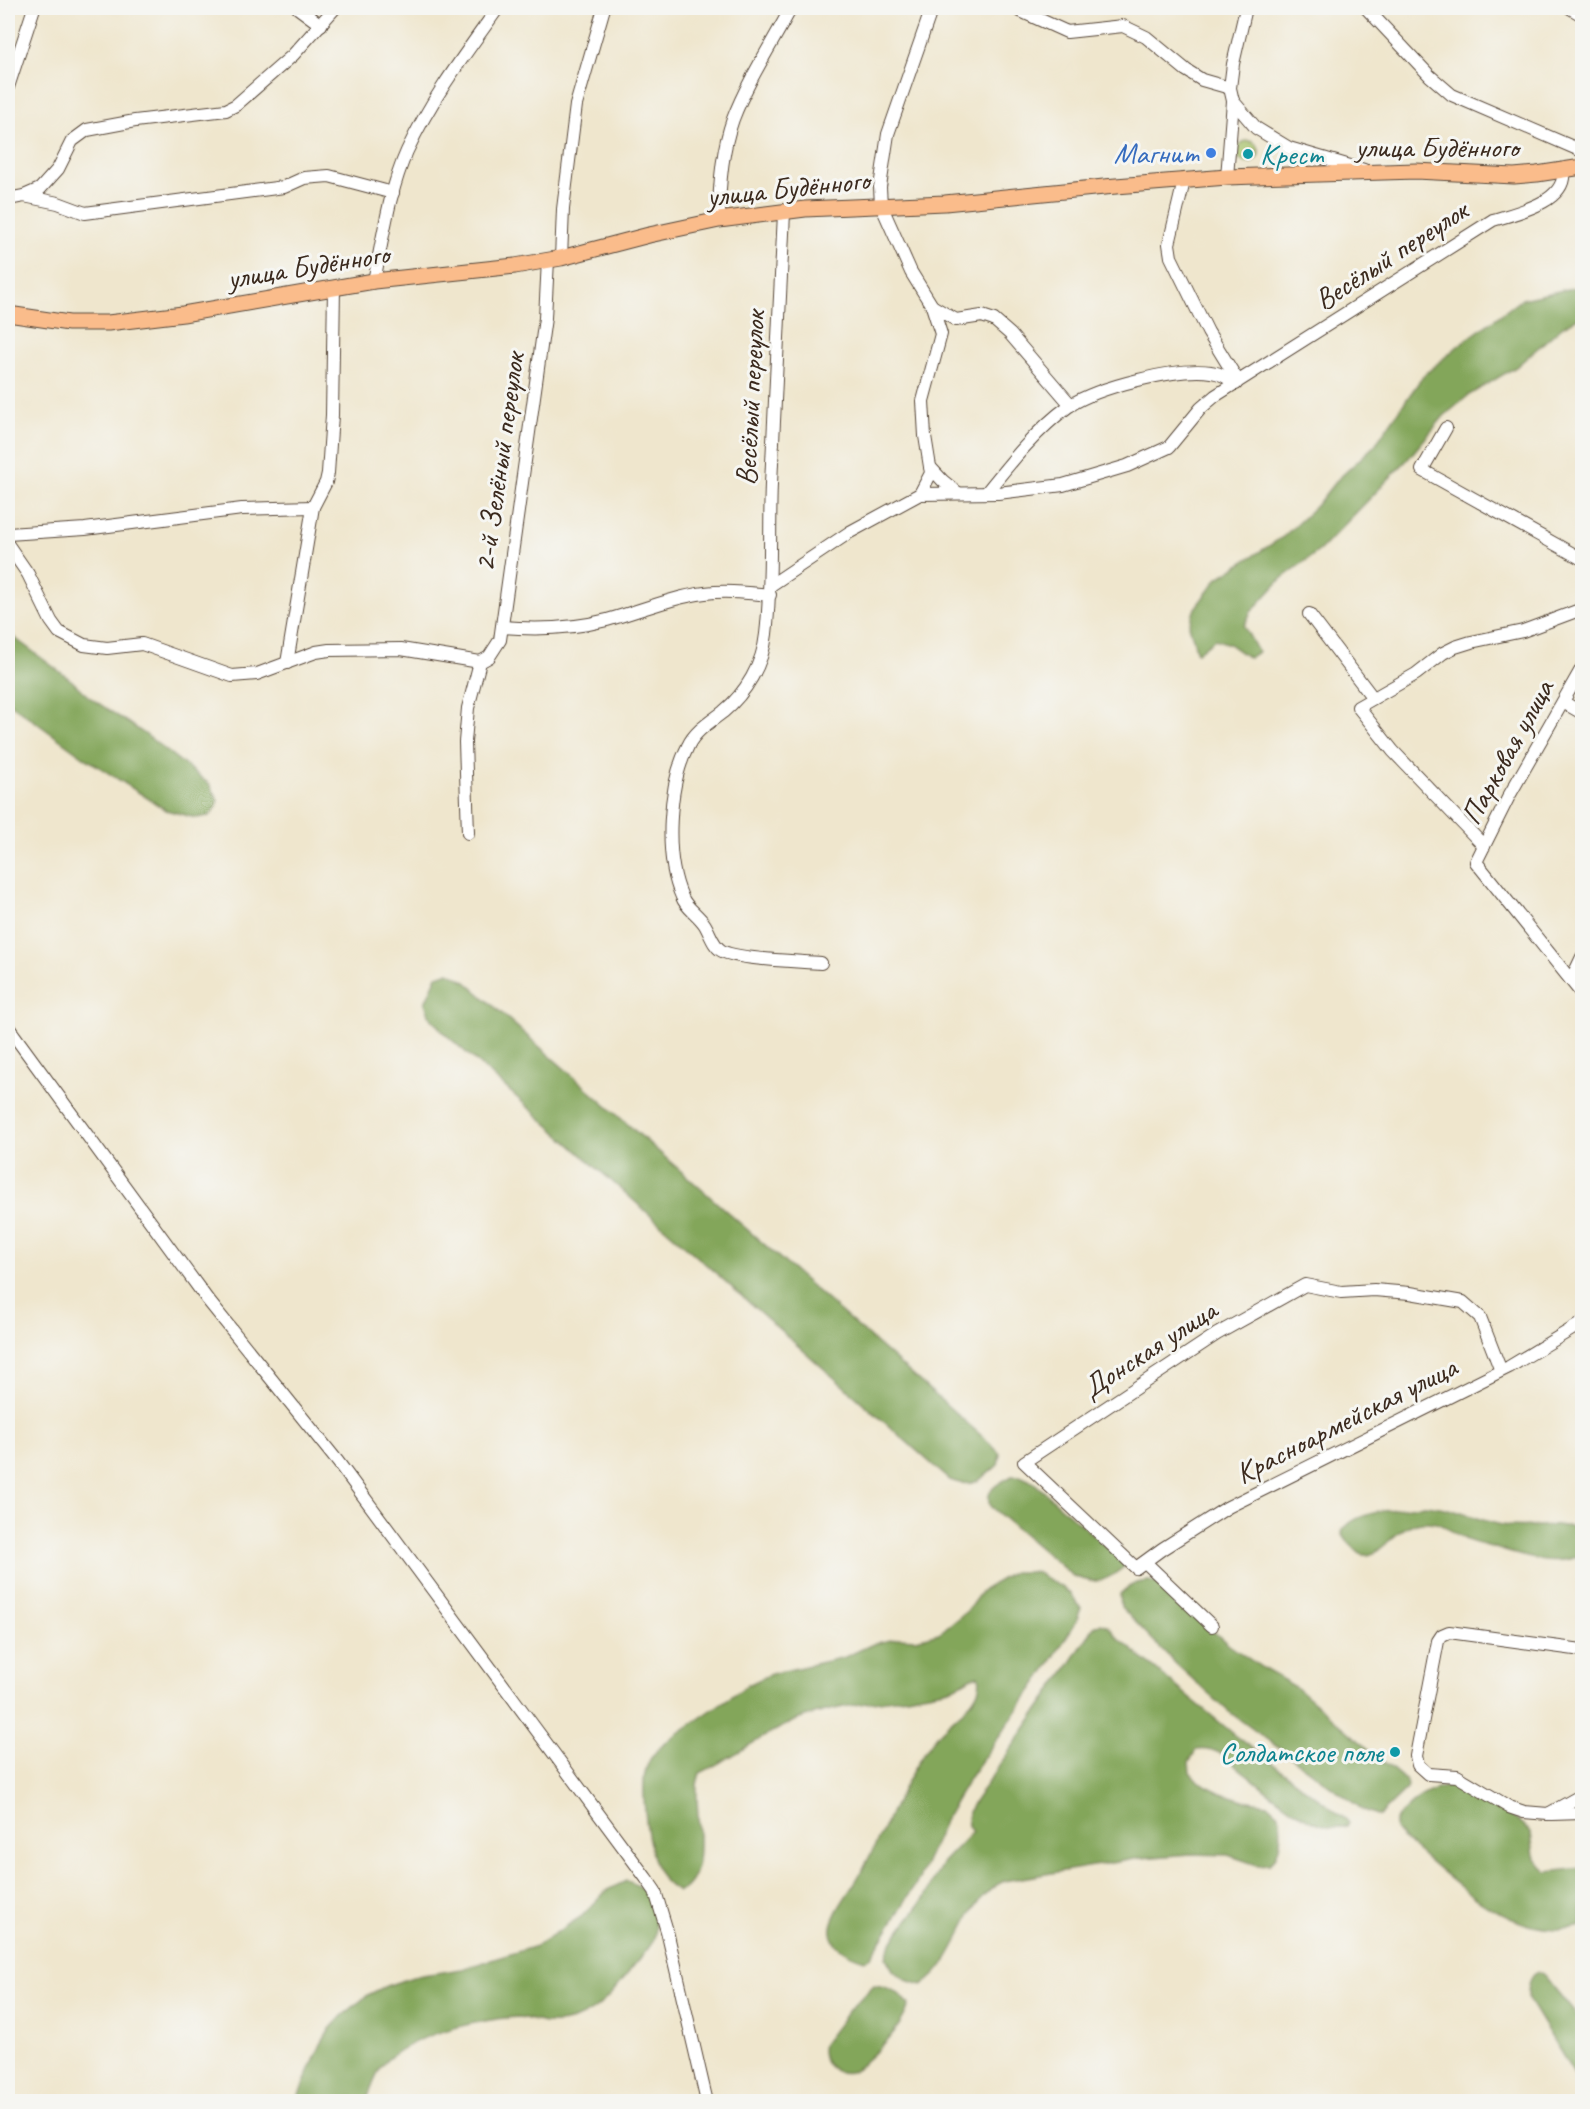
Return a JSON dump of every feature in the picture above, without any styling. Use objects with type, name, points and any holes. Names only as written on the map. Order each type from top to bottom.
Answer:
[{"type":"main road","name":"улица Будённого","points":[[8,314],[69,322],[108,323],[183,314],[374,281],[486,271],[554,260],[649,234],[719,220],[806,209],[945,202],[1227,177],[1416,171],[1514,176],[1582,167]]},
{"type":"street","points":[[8,87],[34,8]]},
{"type":"street","points":[[298,8],[321,25]]},
{"type":"street","points":[[8,199],[24,196],[40,189],[58,169],[72,141],[87,130],[135,121],[226,110],[236,105],[249,97],[293,55],[335,8]]},
{"type":"street","points":[[374,281],[393,193],[406,153],[433,100],[498,8]]},
{"type":"street","name":"2-й Зелёный переулок","points":[[468,833],[465,742],[468,708],[480,662],[489,657],[500,640],[545,318],[563,209],[575,109],[604,8]]},
{"type":"street","points":[[719,220],[727,139],[733,120],[743,95],[791,8]]},
{"type":"street","points":[[920,494],[929,479],[930,467],[923,401],[941,334],[932,306],[911,272],[881,205],[881,170],[888,134],[932,8]]},
{"type":"street","points":[[1014,8],[1067,32],[1123,26],[1146,37],[1185,70],[1202,80],[1230,88]]},
{"type":"street","points":[[1227,177],[1233,101],[1230,88],[1246,8]]},
{"type":"street","points":[[1366,8],[1430,76],[1452,95],[1582,151]]},
{"type":"street","points":[[1570,8],[1582,15]]},
{"type":"street","points":[[1233,101],[1256,128],[1288,148],[1373,172]]},
{"type":"street","name":"Весёлый переулок","points":[[770,590],[850,532],[920,494],[986,493],[1063,485],[1127,466],[1169,447],[1201,408],[1215,396],[1493,220],[1550,198],[1563,184],[1563,170]]},
{"type":"street","points":[[24,196],[57,203],[85,213],[284,187],[304,178],[329,176],[393,193]]},
{"type":"street","points":[[1184,181],[1168,244],[1171,257],[1218,350],[1238,383]]},
{"type":"street","name":"Весёлый переулок","points":[[784,212],[770,520],[770,590],[766,637],[759,661],[742,693],[699,731],[687,747],[673,798],[670,831],[672,863],[682,899],[704,923],[716,947],[724,952],[747,956],[821,963]]},
{"type":"street","points":[[287,663],[312,507],[326,482],[328,473],[332,415],[334,288]]},
{"type":"street","points":[[932,306],[956,320],[982,316],[994,320],[1010,334],[1071,405]]},
{"type":"street","points":[[986,493],[1040,431],[1071,405],[1096,394],[1139,380],[1173,373],[1214,372],[1238,383]]},
{"type":"street","points":[[1446,428],[1422,470],[1582,559]]},
{"type":"street","points":[[930,467],[943,482],[959,493]]},
{"type":"street","points":[[8,534],[85,529],[242,509],[312,507]]},
{"type":"street","points":[[8,545],[28,574],[51,621],[59,632],[84,645],[107,648],[142,644],[232,676],[257,674],[316,652],[329,650],[401,649],[480,662]]},
{"type":"street","points":[[502,627],[533,630],[588,624],[708,592],[770,590]]},
{"type":"street","name":"Парковая улица","points":[[1484,846],[1393,751],[1358,707],[1416,674],[1443,653],[1455,647],[1542,626],[1582,609]]},
{"type":"street","points":[[1309,614],[1373,698]]},
{"type":"street","name":"Парковая улица","points":[[1572,978],[1476,862],[1509,796],[1582,668]]},
{"type":"street","points":[[1563,702],[1582,713]]},
{"type":"street","points":[[1582,957],[1572,978],[1582,994]]},
{"type":"street","points":[[8,1028],[207,1299],[345,1472],[655,1892],[707,2102]]},
{"type":"street","name":"Донская улица","points":[[1140,1565],[1024,1462],[1217,1334],[1305,1285],[1341,1292],[1374,1290],[1410,1293],[1463,1302],[1480,1317],[1501,1371]]},
{"type":"street","name":"Красноармейская улица","points":[[1140,1565],[1228,1507],[1501,1371],[1582,1323]]},
{"type":"street","points":[[1140,1565],[1212,1626]]},
{"type":"street","points":[[1582,1650],[1449,1632],[1442,1635],[1438,1641],[1416,1756],[1418,1765],[1428,1774],[1457,1776],[1509,1807],[1524,1812],[1548,1814],[1582,1813]]},
{"type":"street","points":[[1548,1814],[1582,1795]]},
{"type":"green space","points":[[1248,141],[1256,144],[1259,152],[1256,160],[1248,163],[1240,160],[1237,152],[1240,144]]},
{"type":"green space","points":[[1582,286],[1582,316],[1563,326],[1516,367],[1469,395],[1444,416],[1407,460],[1320,550],[1281,579],[1251,612],[1244,626],[1258,652],[1249,658],[1229,644],[1215,639],[1197,653],[1189,625],[1195,608],[1218,578],[1283,537],[1316,506],[1335,482],[1375,445],[1423,376],[1458,346],[1522,299]]},
{"type":"green space","points":[[8,633],[71,680],[89,697],[145,734],[209,784],[218,800],[216,808],[209,816],[196,818],[166,810],[85,758],[8,702]]},
{"type":"green space","points":[[449,972],[465,981],[992,1445],[1000,1454],[998,1465],[976,1482],[965,1484],[950,1480],[444,1033],[430,1017],[425,1003],[437,976]]},
{"type":"green space","points":[[1012,1476],[1020,1476],[1033,1482],[1125,1566],[1106,1579],[1095,1581],[1073,1576],[990,1506],[991,1491]]},
{"type":"green space","points":[[1423,1505],[1445,1508],[1508,1526],[1582,1528],[1582,1555],[1561,1560],[1529,1558],[1462,1538],[1435,1523],[1419,1522],[1401,1531],[1374,1553],[1362,1555],[1346,1540],[1342,1532],[1356,1519],[1367,1515]]},
{"type":"green space","points":[[1013,1572],[1036,1572],[1069,1592],[1081,1608],[1076,1622],[1041,1677],[970,1777],[945,1819],[919,1879],[871,1957],[865,1960],[839,1947],[832,1938],[832,1921],[865,1866],[915,1767],[939,1733],[973,1700],[980,1684],[979,1676],[947,1690],[847,1706],[814,1714],[772,1732],[700,1773],[697,1787],[699,1844],[695,1873],[689,1884],[679,1892],[664,1880],[652,1855],[645,1815],[644,1787],[649,1762],[664,1744],[748,1685],[771,1674],[845,1657],[873,1644],[899,1638],[916,1639],[939,1633],[967,1611],[986,1588]]},
{"type":"green space","points":[[1149,1581],[1159,1584],[1229,1645],[1296,1687],[1406,1781],[1407,1789],[1379,1816],[1362,1809],[1228,1711],[1176,1664],[1121,1607],[1120,1594],[1123,1591],[1133,1585]]},
{"type":"green space","points":[[1101,1623],[1108,1626],[1119,1639],[1235,1735],[1349,1822],[1347,1826],[1335,1827],[1307,1818],[1279,1800],[1223,1755],[1210,1750],[1196,1750],[1189,1763],[1190,1772],[1199,1782],[1221,1793],[1243,1800],[1268,1804],[1279,1814],[1281,1834],[1279,1847],[1270,1864],[1257,1865],[1228,1855],[1191,1854],[1141,1858],[1004,1881],[990,1890],[979,1902],[954,1947],[935,1974],[922,1985],[906,1980],[893,1970],[886,1958],[894,1939],[924,1899],[943,1862],[972,1832],[968,1826],[967,1817],[972,1805],[1094,1627]]},
{"type":"green space","points":[[1455,1785],[1464,1788],[1523,1824],[1531,1833],[1534,1856],[1547,1872],[1582,1868],[1582,1926],[1556,1929],[1532,1926],[1508,1917],[1463,1889],[1403,1839],[1395,1829],[1395,1820],[1421,1796],[1436,1789]]},
{"type":"green space","points":[[626,1881],[643,1889],[650,1898],[656,1932],[649,1948],[616,1988],[586,2015],[561,2023],[546,2023],[522,2017],[502,2018],[446,2030],[410,2045],[383,2064],[375,2077],[366,2101],[296,2101],[330,2029],[368,1995],[416,1976],[462,1969],[536,1946],[582,1916],[607,1890]]},
{"type":"green space","points":[[1537,1972],[1543,1974],[1582,2022],[1582,2087],[1528,1999],[1530,1981]]},
{"type":"green space","points":[[874,1985],[889,1989],[902,1997],[909,2005],[905,2015],[886,2041],[854,2071],[835,2070],[823,2057],[823,2044],[849,2010]]},
{"type":"place","name":"Магнит","points":[[1211,153]]},
{"type":"place","name":"Крест","points":[[1248,154]]},
{"type":"place","name":"Солдатское поле","points":[[1395,1752]]}]
